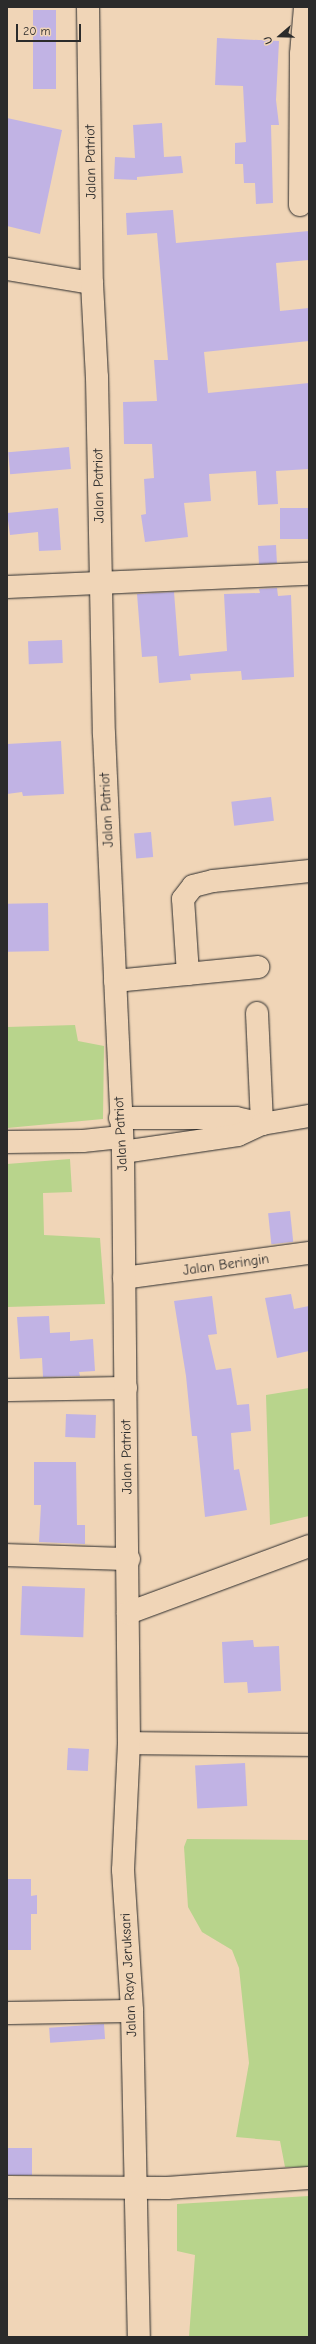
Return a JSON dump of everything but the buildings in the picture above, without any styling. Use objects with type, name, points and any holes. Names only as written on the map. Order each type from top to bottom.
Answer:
[{"type":"street","name":"Jalan Patriot","points":[[88,7],[92,283],[104,734],[121,981],[122,1136],[134,1276],[126,1388],[129,1559],[128,1613]]},
{"type":"street","points":[[300,205],[301,54],[305,7]]},
{"type":"street","points":[[7,269],[92,283]]},
{"type":"street","points":[[7,587],[309,574]]},
{"type":"street","points":[[188,974],[183,899],[193,886],[213,881],[309,871]]},
{"type":"street","points":[[121,981],[258,967]]},
{"type":"street","points":[[257,1012],[262,1124]]},
{"type":"street","points":[[7,1142],[122,1136],[238,1135],[262,1124],[309,1116]]},
{"type":"street","points":[[122,1136],[236,1118],[262,1124]]},
{"type":"street","name":"Jalan Beringin","points":[[134,1276],[309,1253]]},
{"type":"street","points":[[7,1390],[126,1388]]},
{"type":"street","points":[[128,1613],[309,1546]]},
{"type":"street","points":[[7,1555],[129,1559]]},
{"type":"street","name":"Jalan Raya Jeruksari","points":[[128,1613],[130,1743],[123,1870],[132,2011],[139,2187],[138,2337]]},
{"type":"street","points":[[130,1743],[309,1745]]},
{"type":"street","points":[[7,2013],[132,2011]]},
{"type":"street","points":[[7,2187],[167,2188],[309,2178]]},
{"type":"green space","points":[[75,1025],[78,1041],[104,1046],[103,1119],[7,1128],[7,1027]]},
{"type":"green space","points":[[70,1159],[72,1192],[43,1193],[44,1235],[100,1238],[105,1304],[7,1307],[7,1164]]},
{"type":"green space","points":[[309,1388],[309,1516],[270,1525],[266,1395]]},
{"type":"green space","points":[[187,1839],[309,1840],[309,2167],[285,2167],[280,2141],[236,2137],[249,2063],[239,1968],[232,1950],[202,1932],[188,1907],[184,1847]]},
{"type":"green space","points":[[309,2196],[309,2337],[189,2337],[195,2255],[177,2251],[177,2204]]}]
